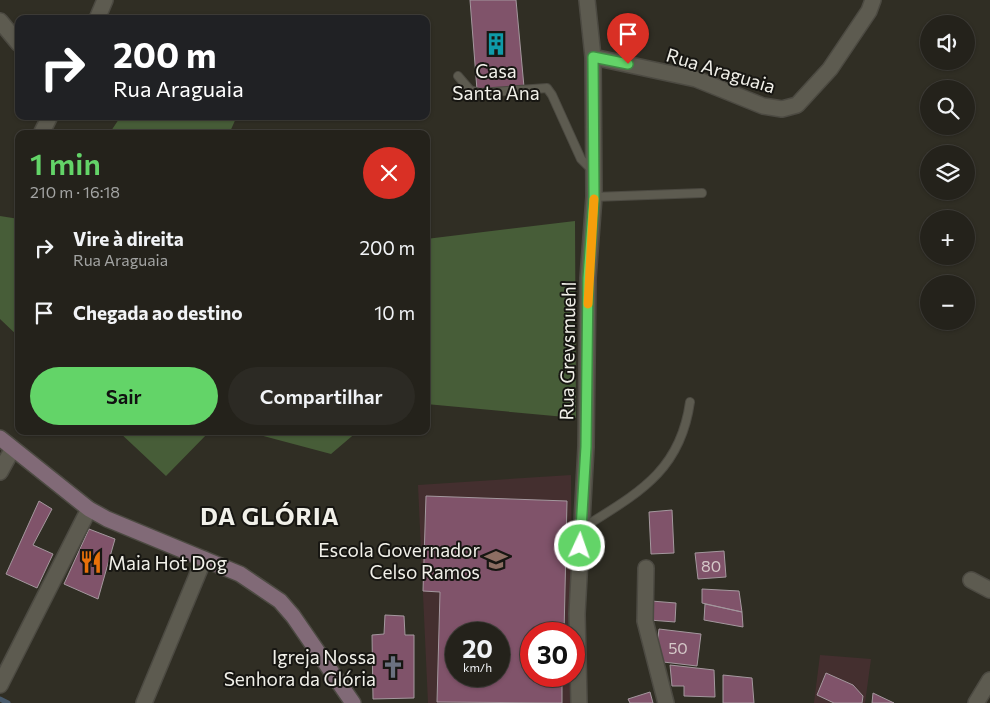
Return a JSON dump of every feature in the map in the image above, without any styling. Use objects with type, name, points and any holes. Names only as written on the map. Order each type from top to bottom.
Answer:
[{"type":"street","points":[[99,15],[105,0]]},
{"type":"street","name":"Rua Grevsmuehl","points":[[578,703],[577,614],[586,447],[588,278],[594,197],[593,57],[588,0]]},
{"type":"street","name":"Rua Araguaia","points":[[593,57],[696,79],[763,106],[782,109],[797,105],[830,69],[869,11],[873,0]]},
{"type":"street","points":[[0,21],[15,39]]},
{"type":"street","points":[[0,438],[12,450],[88,509],[107,519],[240,574],[280,601],[293,616],[353,703]]},
{"type":"street","points":[[0,472],[12,450]]},
{"type":"street","points":[[0,685],[88,509]]},
{"type":"street","points":[[144,703],[204,560]]},
{"type":"street","points":[[646,568],[644,621],[666,703]]},
{"type":"street","points":[[971,580],[990,590]]},
{"type":"street","points":[[976,703],[990,680]]},
{"type":"lane","points":[[458,76],[470,90],[479,93],[546,88],[552,95],[581,159],[594,172]]},
{"type":"lane","points":[[594,197],[702,193]]},
{"type":"lane","points":[[581,529],[654,479],[682,440],[690,402]]},
{"type":"shaded area","name":"Escola Governador Celso Ramos","points":[[571,475],[572,622],[520,622],[520,687],[572,687],[572,703],[428,703],[418,485]]},
{"type":"shaded area","points":[[820,655],[871,659],[865,703],[814,703]]},
{"type":"green space","points":[[118,120],[235,120],[231,130],[112,130]]},
{"type":"green space","points":[[0,216],[15,218],[15,333],[0,319]]},
{"type":"green space","points":[[575,221],[576,418],[430,404],[430,239]]},
{"type":"green space","points":[[122,435],[206,435],[166,476]]},
{"type":"green space","points":[[260,435],[353,435],[331,454]]},
{"type":"building","name":"Casa Santa Ana","points":[[470,0],[516,0],[524,87],[477,90]]},
{"type":"building","name":"Escola Governador Celso Ramos","points":[[426,496],[567,501],[564,622],[520,622],[520,687],[562,687],[562,703],[437,702],[440,592],[423,591]]},
{"type":"building","points":[[39,501],[52,509],[33,545],[53,554],[37,588],[6,574]]},
{"type":"building","points":[[672,510],[674,553],[651,554],[649,512]]},
{"type":"building","name":"Maia Hot Dog","points":[[89,529],[115,539],[98,599],[64,584]]},
{"type":"building","points":[[724,551],[726,577],[698,579],[695,553]]},
{"type":"building","points":[[702,589],[739,591],[742,612],[702,603]]},
{"type":"building","points":[[651,601],[676,603],[675,622],[649,620]]},
{"type":"building","points":[[705,604],[742,612],[743,627],[704,620]]},
{"type":"building","name":"Igreja Nossa Senhora da Glória","points":[[385,615],[404,616],[405,635],[414,635],[414,698],[373,699],[372,635],[384,634]]},
{"type":"building","points":[[659,629],[701,634],[697,666],[655,661]]},
{"type":"building","points":[[670,665],[714,670],[715,697],[684,696],[684,686],[672,686]]},
{"type":"building","points":[[826,673],[853,685],[863,696],[862,703],[834,703],[817,695]]},
{"type":"building","points":[[723,675],[752,678],[754,703],[723,703]]},
{"type":"building","points":[[650,692],[653,703],[630,703],[628,699]]},
{"type":"building","points":[[873,693],[894,703],[872,703]]},
{"type":"waterway","points":[[0,699],[8,703]]},
{"type":"slow traffic","points":[[588,304],[594,199]]},
{"type":"place","name":"Casa Santa Ana","points":[[496,44]]},
{"type":"place","name":"Escola Governador Celso Ramos","points":[[496,560]]},
{"type":"place","name":"Maia Hot Dog","points":[[91,562]]},
{"type":"place","name":"Igreja Nossa Senhora da Glória","points":[[393,667]]},
{"type":"district","name":"DA GLÓRIA","points":[[270,515]]},
{"type":"route","points":[[580,546],[586,447],[588,278],[594,197],[593,57],[628,64]]}]
